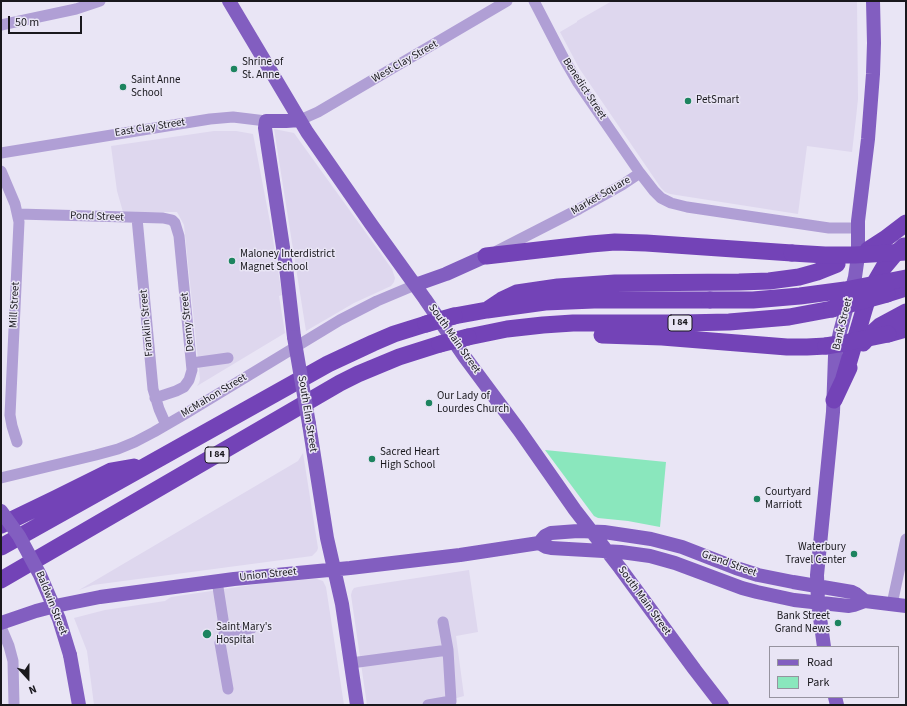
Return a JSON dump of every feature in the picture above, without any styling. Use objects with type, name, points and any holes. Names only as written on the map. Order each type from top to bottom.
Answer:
[{"type":"highway","points":[[487,310],[502,300],[517,293],[585,284],[739,282],[769,281],[799,277],[817,272],[868,250],[906,223]]},
{"type":"highway","points":[[486,256],[615,242],[652,243],[825,255],[906,252]]},
{"type":"highway","points":[[844,378],[864,310],[874,284],[884,267],[894,255],[906,245]]},
{"type":"highway","name":"I 84","points":[[1,547],[328,364],[394,334],[426,324],[454,316],[529,304],[567,301],[753,300],[845,290],[906,278]]},
{"type":"highway","name":"I 84","points":[[1,580],[340,383],[399,357],[468,337],[527,326],[573,323],[729,322],[789,317],[832,309],[906,288]]},
{"type":"highway","points":[[834,400],[859,349],[868,337],[880,326],[906,312]]},
{"type":"highway","points":[[527,326],[554,335],[626,335],[787,347],[826,346],[888,334],[906,328]]},
{"type":"highway","points":[[1,524],[111,471],[150,464]]},
{"type":"main road","name":"South Main Street","points":[[229,1],[300,120],[335,173],[575,510],[722,705]]},
{"type":"main road","name":"Bank Street","points":[[824,646],[818,603],[818,567],[834,400],[835,356],[857,267],[858,228],[873,74],[873,1]]},
{"type":"main road","name":"East Clay Street","points":[[266,121],[300,120]]},
{"type":"main road","name":"South Elm Street","points":[[266,121],[265,128],[284,254],[294,337],[327,538],[342,604],[357,705]]},
{"type":"main road","name":"Market Square","points":[[415,285],[446,274],[486,256]]},
{"type":"main road","name":"Baldwin Street","points":[[1,511],[19,536],[40,575],[59,619],[70,655],[79,705]]},
{"type":"main road","name":"Union Street","points":[[539,543],[545,536],[551,533],[591,531]]},
{"type":"main road","name":"Grand Street","points":[[591,531],[632,535],[666,542],[736,568],[758,574],[793,582],[852,592],[864,600],[906,606]]},
{"type":"main road","name":"Union Street","points":[[1,623],[36,611],[76,601],[274,574],[334,569],[466,554],[539,543],[551,548],[607,552]]},
{"type":"main road","name":"Grand Street","points":[[607,552],[633,554],[675,563],[742,588],[774,596],[818,603],[852,606],[864,600]]},
{"type":"street","points":[[1,25],[76,9],[100,1]]},
{"type":"street","name":"West Clay Street","points":[[300,120],[318,112],[507,1]]},
{"type":"street","name":"Benedict Street","points":[[534,1],[572,72],[640,173]]},
{"type":"street","name":"East Clay Street","points":[[1,153],[210,118],[233,117],[266,121]]},
{"type":"street","name":"Mill Street","points":[[1,171],[18,214],[19,232],[10,415],[17,442]]},
{"type":"street","name":"Market Square","points":[[486,256],[566,216],[622,185],[640,173],[661,198],[678,206],[829,228],[858,228]]},
{"type":"street","name":"Pond Street","points":[[18,214],[169,219],[175,223]]},
{"type":"street","name":"Franklin Street","points":[[137,218],[152,382],[155,398],[166,425]]},
{"type":"street","name":"Denny Street","points":[[155,398],[184,387],[191,376],[192,363],[179,236],[175,223]]},
{"type":"street","name":"McMahon Street","points":[[1,478],[96,455],[144,437],[340,320],[377,301],[415,285]]},
{"type":"street","points":[[192,363],[228,358]]},
{"type":"street","points":[[892,604],[906,539]]},
{"type":"street","points":[[217,581],[225,632],[220,643],[228,689]]},
{"type":"street","points":[[428,705],[451,702],[448,650],[443,622]]},
{"type":"street","points":[[1,627],[9,646],[13,661],[14,705]]},
{"type":"street","points":[[225,632],[252,628]]},
{"type":"street","points":[[351,663],[448,650]]},
{"type":"shaded area","points":[[612,1],[857,1],[858,99],[852,152],[807,146],[798,214],[665,192],[579,68],[560,32]]},
{"type":"shaded area","name":"Maloney Interdistrict Magnet School","points":[[274,129],[294,133],[392,269],[395,278],[391,286],[354,303],[306,331]]},
{"type":"shaded area","name":"Maloney Interdistrict Magnet School","points":[[214,131],[236,131],[253,134],[271,227],[282,295],[279,296],[285,333],[197,386],[200,379],[184,225],[177,212],[123,212],[117,191],[111,146]]},
{"type":"shaded area","points":[[303,453],[318,548],[312,556],[93,585],[79,590],[298,461]]},
{"type":"shaded area","points":[[469,570],[478,632],[456,636],[464,696],[453,699],[454,705],[367,705],[351,595],[354,588]]},
{"type":"shaded area","name":"Saint Mary's Hospital","points":[[317,579],[323,581],[326,587],[344,705],[94,705],[87,651],[74,618],[105,610],[165,601],[171,597],[285,580]]},
{"type":"green space","points":[[545,450],[666,462],[660,527],[628,521],[598,518],[594,516]]},
{"type":"place","name":"Shrine of St. Anne","points":[[234,69]]},
{"type":"place","name":"Saint Anne School","points":[[123,87]]},
{"type":"place","name":"PetSmart","points":[[688,101]]},
{"type":"place","name":"Maloney Interdistrict Magnet School","points":[[232,261]]},
{"type":"place","name":"Our Lady of Lourdes Church","points":[[429,403]]},
{"type":"place","name":"Sacred Heart High School","points":[[372,459]]},
{"type":"place","name":"Courtyard Marriott","points":[[757,499]]},
{"type":"place","name":"Waterbury Travel Center","points":[[854,554]]},
{"type":"place","name":"Bank Street Grand News","points":[[838,623]]},
{"type":"place","name":"Saint Mary's Hospital","points":[[207,634]]}]
